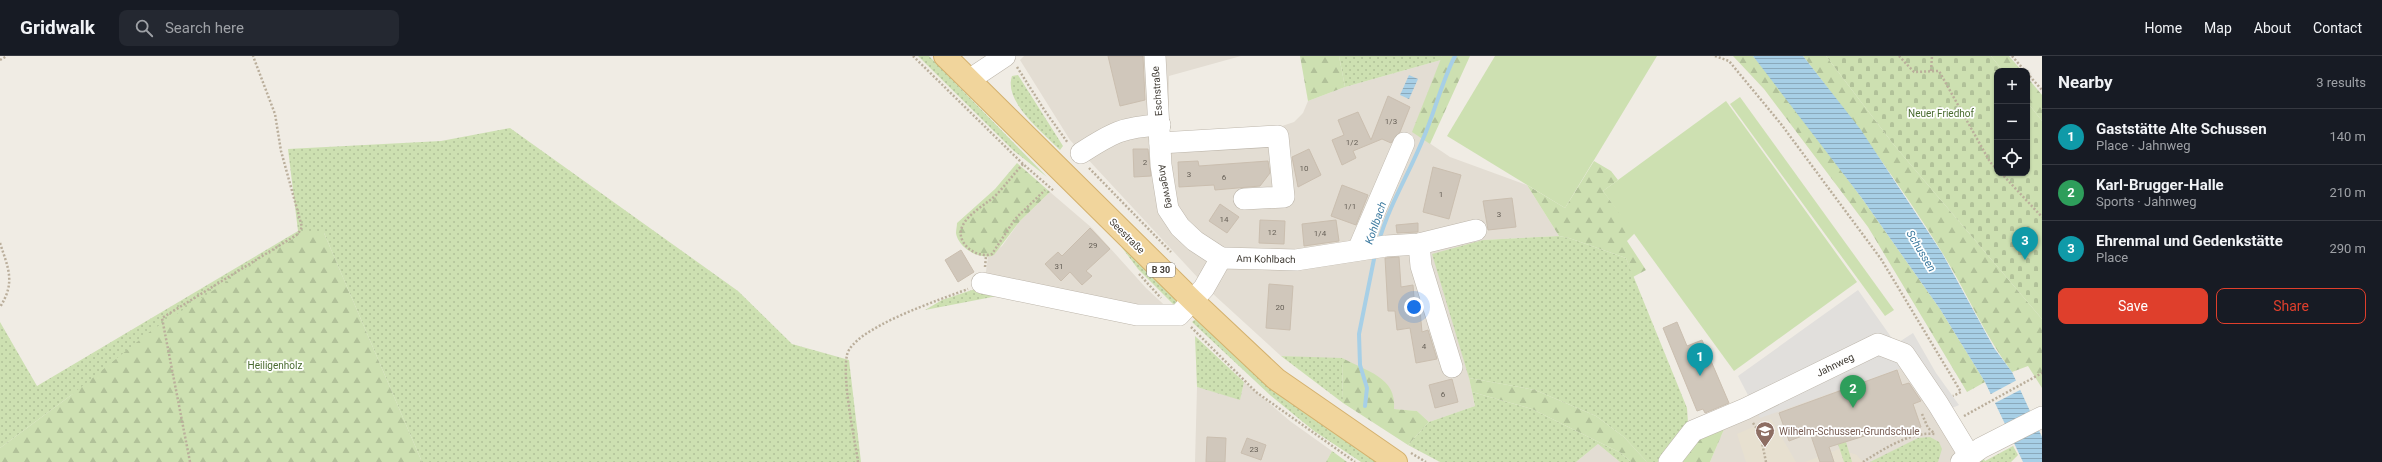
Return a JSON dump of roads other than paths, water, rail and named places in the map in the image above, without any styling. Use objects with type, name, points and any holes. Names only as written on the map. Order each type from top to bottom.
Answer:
[{"type":"main road","name":"Seestraße","points":[[945,56],[1186,308],[1276,379],[1401,456]]},
{"type":"street","name":"Eschstraße","points":[[1155,56],[1160,134]]},
{"type":"street","points":[[969,80],[1009,59]]},
{"type":"street","points":[[1081,156],[1113,132],[1138,126],[1160,134],[1278,136],[1284,197],[1244,199]]},
{"type":"street","name":"Angerweg","points":[[1160,134],[1161,165],[1168,209],[1180,227],[1195,242],[1221,258]]},
{"type":"street","points":[[1371,248],[1404,143]]},
{"type":"street","name":"Am Kohlbach","points":[[1221,258],[1296,260],[1371,248],[1419,244],[1476,230]]},
{"type":"street","points":[[1419,244],[1420,266],[1452,367]]},
{"type":"street","points":[[982,283],[1137,315],[1186,308],[1204,288],[1221,258]]},
{"type":"street","name":"Jahnweg","points":[[1669,462],[1693,431],[1745,409],[1878,344],[1904,354],[1970,455]]},
{"type":"street","points":[[1970,455],[2042,417]]},
{"type":"water","name":"Schussen","points":[[1753,56],[1803,56],[1861,130],[1942,253],[1994,348],[2012,372],[2042,437],[2042,462],[2023,462],[1985,382],[1940,309],[1861,197]]},
{"type":"water","points":[[1409,75],[1418,79],[1409,99],[1400,95]]},
{"type":"waterway","name":"Kohlbach","points":[[1379,241],[1388,215],[1418,152],[1455,56]]},
{"type":"waterway","name":"Kohlbach","points":[[1365,406],[1367,388],[1360,365],[1359,334],[1375,254]]},
{"type":"place","name":"Ehrenmal und Gedenkstätte","points":[[2025,260]]},
{"type":"place","name":"Gaststätte Alte Schussen","points":[[1700,376]]},
{"type":"place","name":"Karl-Brugger-Halle","points":[[1853,408]]},
{"type":"place","name":"Wilhelm-Schussen-Grundschule","points":[[1765,448]]},
{"type":"park label","name":"Neuer Friedhof","points":[[1941,113]]},
{"type":"park label","name":"Heiligenholz","points":[[275,365]]}]
